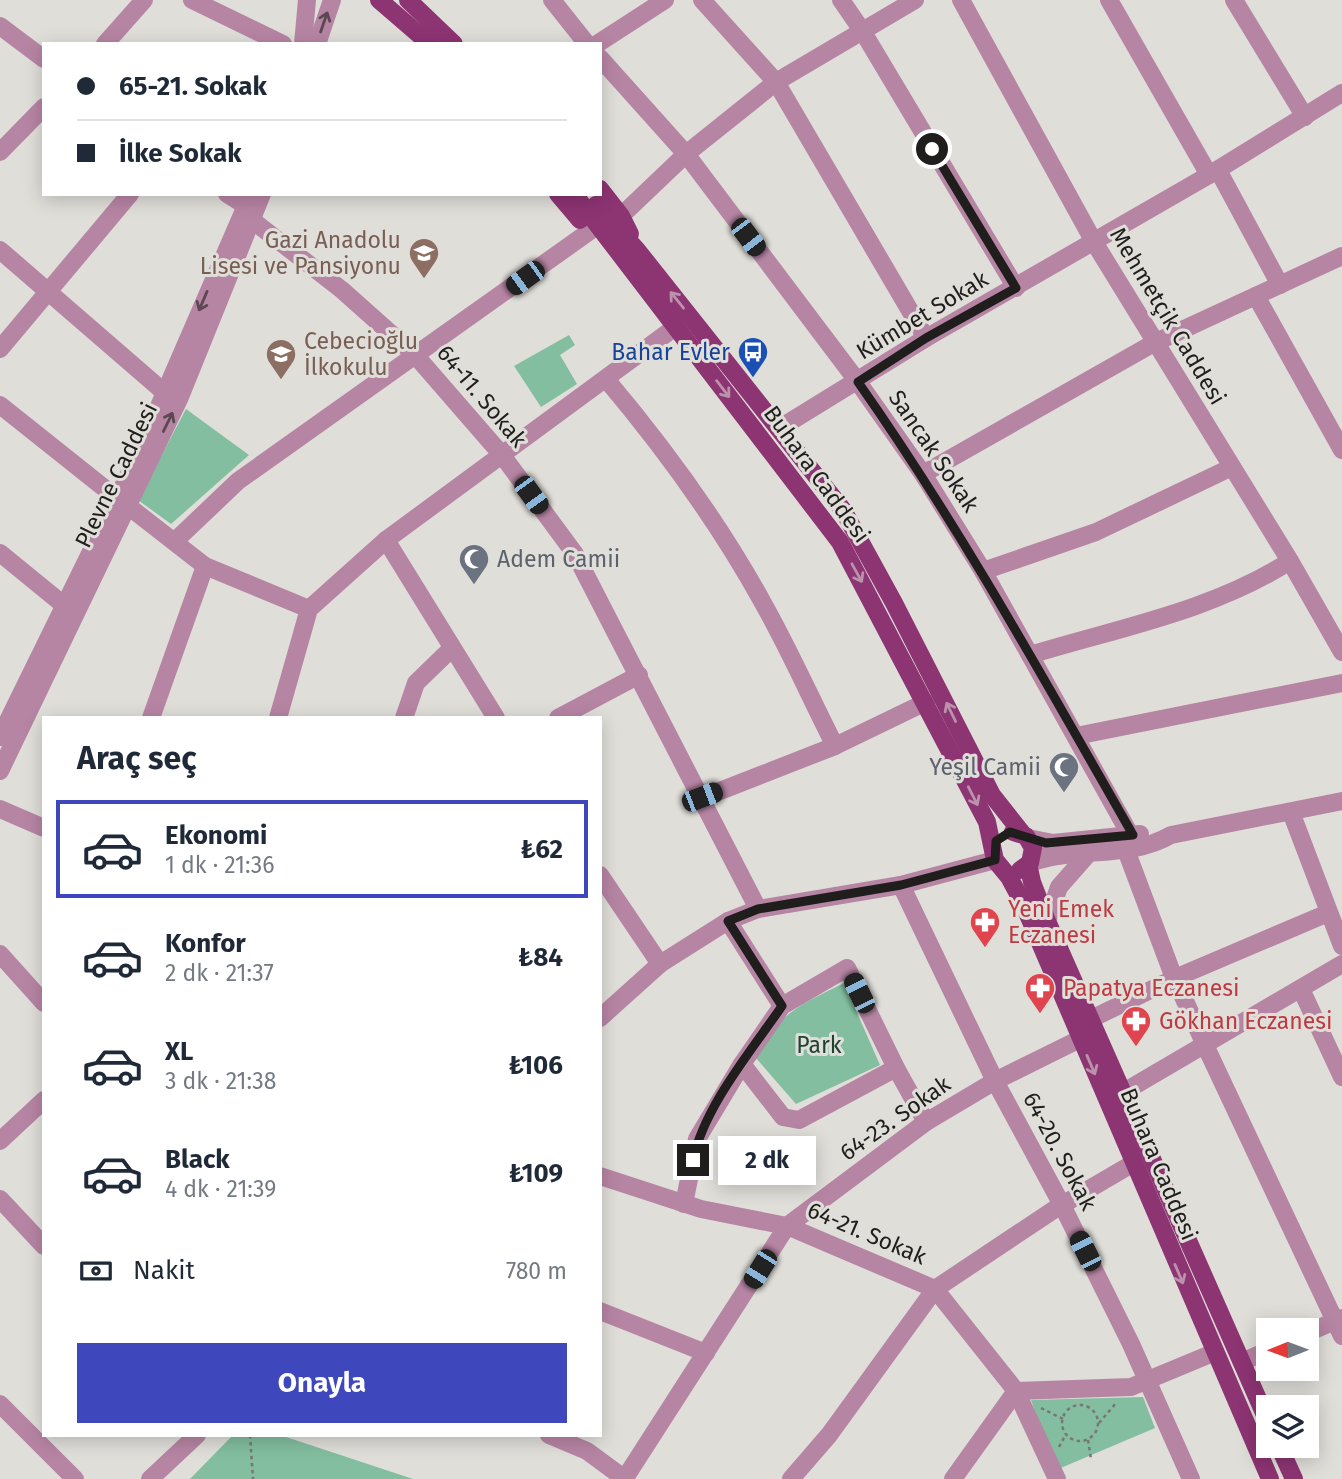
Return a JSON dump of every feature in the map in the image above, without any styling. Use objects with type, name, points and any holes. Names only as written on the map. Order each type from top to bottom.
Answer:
[{"type":"main road","points":[[366,0],[414,42]]},
{"type":"main road","points":[[379,0],[428,42]]},
{"type":"main road","points":[[391,0],[437,42]]},
{"type":"main road","points":[[408,0],[452,42]]},
{"type":"main road","points":[[602,192],[621,216],[629,254]]},
{"type":"main road","points":[[560,196],[590,231],[629,254]]},
{"type":"main road","name":"Buhara Caddesi","points":[[576,196],[780,428],[852,525],[992,795],[1025,836]]},
{"type":"main road","name":"Buhara Caddesi","points":[[587,196],[629,254],[674,328],[840,542],[926,702],[987,822],[997,859],[1023,903],[1213,1353],[1270,1479]]},
{"type":"main road","points":[[1010,832],[1025,836],[1033,852],[1029,864],[1018,871],[997,859],[1002,835],[1010,832]]},
{"type":"main road","name":"Buhara Caddesi","points":[[1029,864],[1032,882],[1047,921],[1257,1395]]},
{"type":"main road","points":[[1284,1458],[1294,1479]]},
{"type":"street","points":[[107,42],[144,0]]},
{"type":"street","points":[[192,0],[279,42]]},
{"type":"street","points":[[303,42],[307,0]]},
{"type":"street","points":[[318,42],[332,0]]},
{"type":"street","points":[[551,0],[585,42]]},
{"type":"street","points":[[600,42],[665,0]]},
{"type":"street","points":[[702,0],[776,82],[926,338]]},
{"type":"street","points":[[841,0],[863,32],[1016,288]]},
{"type":"street","points":[[621,216],[686,154],[776,82],[915,0]]},
{"type":"street","name":"Mehmetçik Caddesi","points":[[961,0],[1094,242],[1290,561],[1342,652]]},
{"type":"street","points":[[1109,0],[1280,285]]},
{"type":"street","points":[[1234,0],[1305,117]]},
{"type":"street","points":[[0,26],[42,58]]},
{"type":"street","name":"Sancak Sokak","points":[[602,60],[686,154],[858,382],[922,474],[983,571],[1076,736],[1132,844],[1175,978],[1340,1325]]},
{"type":"street","name":"Kümbet Sokak","points":[[780,428],[926,338],[1213,173],[1342,93]]},
{"type":"street","points":[[0,152],[42,109]]},
{"type":"street","points":[[0,349],[128,196]]},
{"type":"street","name":"64-11. Sokak","points":[[230,196],[251,208],[416,356],[502,455],[576,554],[758,909]]},
{"type":"street","name":"Plevne Caddesi","points":[[0,737],[65,606],[123,503],[164,392],[251,208]]},
{"type":"street","name":"Plevne Caddesi","points":[[0,771],[123,503],[201,348],[251,208]]},
{"type":"street","points":[[175,541],[238,481],[590,231]]},
{"type":"street","points":[[0,250],[164,392]]},
{"type":"street","points":[[922,474],[1154,343],[1342,257]]},
{"type":"street","points":[[1256,296],[1342,450]]},
{"type":"street","points":[[279,716],[309,609],[386,540],[674,328]]},
{"type":"street","points":[[606,379],[662,444],[763,602],[835,746]]},
{"type":"street","points":[[0,405],[205,566],[309,609]]},
{"type":"street","points":[[983,571],[1096,532],[1232,467]]},
{"type":"street","points":[[386,540],[495,716]]},
{"type":"street","points":[[0,553],[65,606]]},
{"type":"street","points":[[1030,655],[1204,605],[1254,584],[1290,561]]},
{"type":"street","points":[[152,716],[205,566]]},
{"type":"street","points":[[405,716],[416,682],[451,649]]},
{"type":"street","points":[[562,716],[639,675]]},
{"type":"street","points":[[1076,736],[1342,683]]},
{"type":"street","points":[[702,797],[835,746],[926,702]]},
{"type":"street","points":[[1029,864],[1132,844],[1159,832],[1171,835],[1342,801]]},
{"type":"street","points":[[0,809],[42,827]]},
{"type":"street","points":[[1291,812],[1342,946]]},
{"type":"street","points":[[1025,836],[1053,843],[1132,844]]},
{"type":"street","points":[[1047,921],[1059,887],[1087,854]]},
{"type":"street","points":[[602,1016],[660,964],[728,921],[758,909],[901,885],[997,859]]},
{"type":"street","points":[[602,878],[660,964]]},
{"type":"street","name":"64-20. Sokak","points":[[901,885],[995,1081],[1062,1205],[1149,1381],[1191,1479]]},
{"type":"street","points":[[1091,1019],[1175,978],[1328,913]]},
{"type":"street","points":[[728,921],[782,1006]]},
{"type":"street","points":[[0,954],[42,1001]]},
{"type":"street","points":[[1122,1093],[1342,964]]},
{"type":"street","points":[[684,1204],[697,1139],[742,1064],[782,1006],[847,968],[926,1122]]},
{"type":"street","points":[[1301,989],[1342,1077]]},
{"type":"street","name":"64-23. Sokak","points":[[625,1479],[787,1226],[926,1122],[995,1081],[1080,1039]]},
{"type":"street","points":[[742,1064],[783,1117],[799,1120],[896,1068]]},
{"type":"street","points":[[0,1141],[42,1103]]},
{"type":"street","points":[[791,1479],[829,1435],[935,1289],[1062,1205],[1132,1164]]},
{"type":"street","name":"64-21. Sokak","points":[[602,1177],[684,1204],[787,1226],[935,1289],[1016,1391],[1057,1479]]},
{"type":"street","points":[[0,1199],[42,1245]]},
{"type":"street","points":[[602,1312],[706,1353]]},
{"type":"street","points":[[1320,1330],[1340,1325]]},
{"type":"street","points":[[953,1479],[1016,1391],[1130,1387],[1213,1353]]},
{"type":"street","points":[[1242,1362],[1256,1356]]},
{"type":"street","points":[[0,1404],[75,1479]]},
{"type":"street","points":[[150,1479],[195,1437]]},
{"type":"street","points":[[554,1437],[587,1451],[625,1479]]},
{"type":"path","points":[[1066,1434],[1074,1440],[1088,1440],[1130,1387]]},
{"type":"path","points":[[1057,1452],[1066,1434],[1063,1419],[1070,1408],[1082,1405],[1095,1412],[1099,1423]]},
{"type":"path","points":[[1039,1407],[1063,1419]]},
{"type":"path","points":[[250,1437],[253,1479]]},
{"type":"path","points":[[1088,1440],[1091,1459]]},
{"type":"green space","points":[[569,335],[575,345],[560,355],[577,384],[541,407],[514,366]]},
{"type":"green space","points":[[186,409],[249,455],[171,524],[138,500]]},
{"type":"green space","name":"Park","points":[[844,983],[880,1065],[796,1104],[756,1058],[782,1020],[803,1004]]},
{"type":"green space","points":[[1143,1397],[1155,1428],[1056,1470],[1031,1400]]},
{"type":"green space","points":[[231,1437],[286,1437],[413,1479],[190,1479]]},
{"type":"place","name":"Gazi Anadolu Lisesi ve Pansiyonu","points":[[424,280]]},
{"type":"place","name":"Bahar Evler","points":[[753,379]]},
{"type":"place","name":"Cebecioğlu İlkokulu","points":[[281,381]]},
{"type":"place","name":"Adem Camii","points":[[474,586]]},
{"type":"place","name":"Yeşil Camii","points":[[1064,794]]},
{"type":"place","name":"Yeni Emek Eczanesi","points":[[985,949]]},
{"type":"place","name":"Papatya Eczanesi","points":[[1040,1015]]},
{"type":"place","name":"Gökhan Eczanesi","points":[[1136,1048]]},
{"type":"route","points":[[693,1160],[697,1139],[742,1064],[782,1006],[728,921],[758,909],[901,885],[995,860],[993,852],[996,841],[1010,832],[1018,832],[1046,843],[1133,835],[983,571],[922,474],[858,382],[926,338],[1016,288],[932,149]]}]
